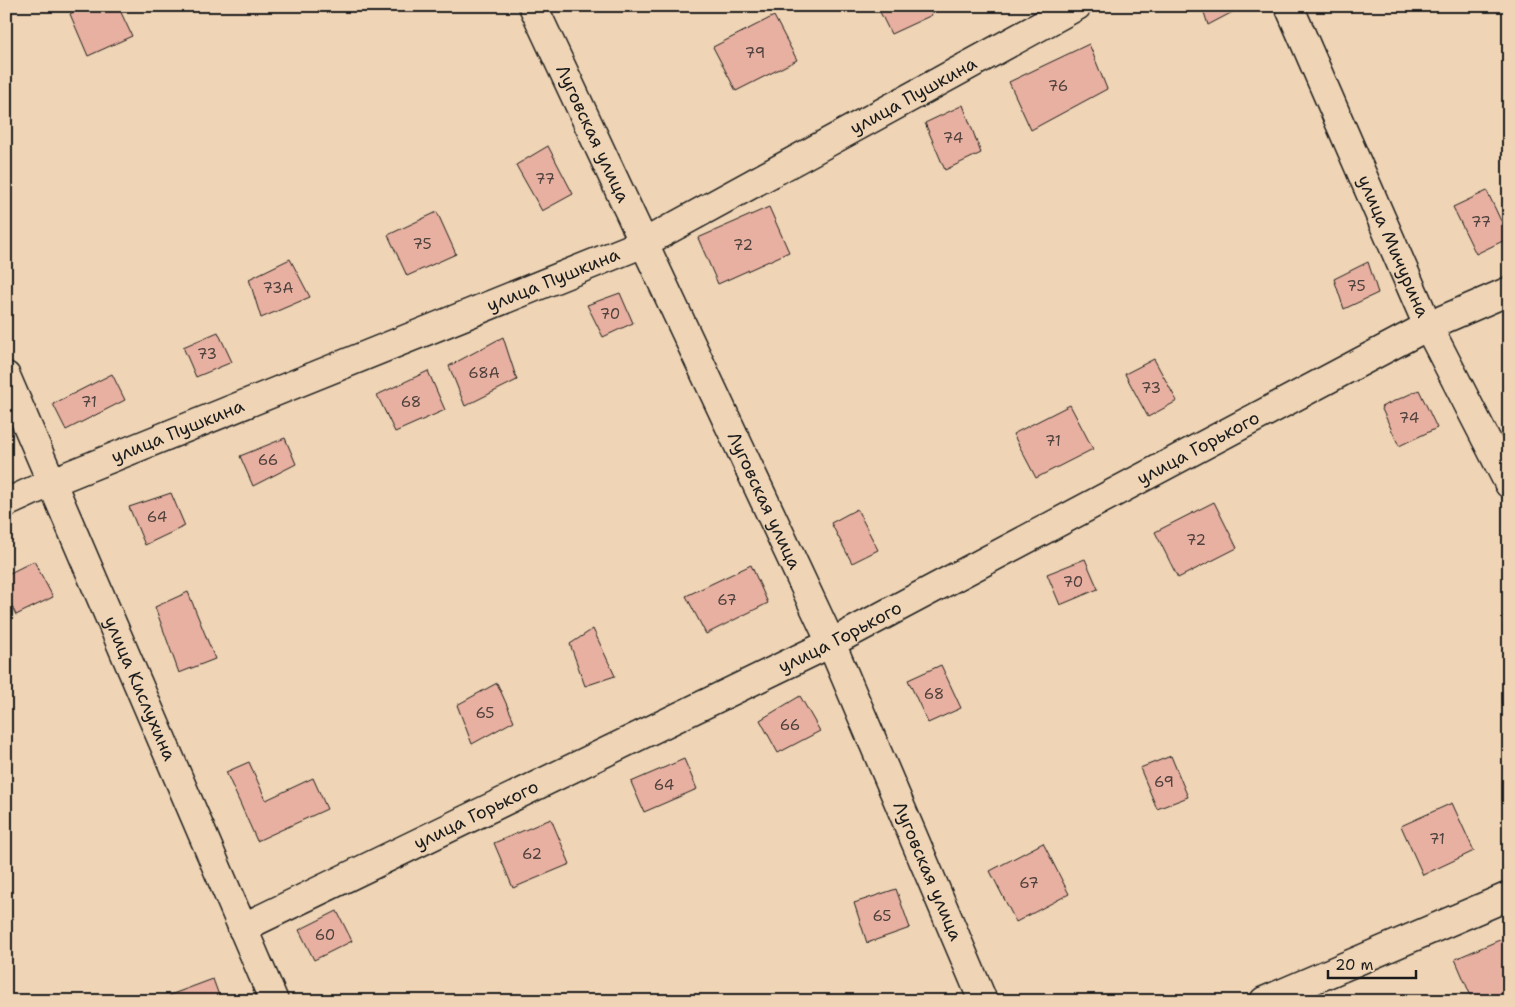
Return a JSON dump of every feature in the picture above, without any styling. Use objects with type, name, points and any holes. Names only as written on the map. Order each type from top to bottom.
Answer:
[{"type":"street","name":"Луговская улица","points":[[533,6],[831,643],[983,1001]]},
{"type":"street","name":"улица Пушкина","points":[[6,503],[52,482],[644,243],[1077,6]]},
{"type":"street","name":"улица Мичурина","points":[[1289,6],[1428,326],[1509,484]]},
{"type":"street","name":"улица Горького","points":[[242,928],[831,643],[1428,326],[1509,291]]},
{"type":"street","name":"улица Кислухина","points":[[6,376],[274,1001]]},
{"type":"street","points":[[1264,1001],[1509,896]]},
{"type":"building","points":[[84,6],[118,6],[132,36],[88,56],[70,14]]},
{"type":"building","points":[[877,6],[928,6],[932,15],[891,34]]},
{"type":"building","points":[[1202,6],[1244,6],[1208,25]]},
{"type":"building","points":[[774,16],[797,60],[736,91],[713,47]]},
{"type":"building","points":[[1089,44],[1107,89],[1031,130],[1009,82]]},
{"type":"building","points":[[963,105],[981,153],[945,170],[925,123]]},
{"type":"building","points":[[548,146],[573,194],[542,211],[516,165]]},
{"type":"building","points":[[1487,191],[1509,238],[1476,254],[1453,207]]},
{"type":"building","points":[[769,207],[789,252],[718,284],[698,238]]},
{"type":"building","points":[[437,212],[456,254],[407,276],[388,235]]},
{"type":"building","points":[[290,259],[310,297],[261,318],[249,279]]},
{"type":"building","points":[[1368,262],[1378,293],[1344,309],[1334,279]]},
{"type":"building","points":[[620,293],[633,323],[603,337],[587,305]]},
{"type":"building","points":[[218,332],[232,362],[196,377],[183,347]]},
{"type":"building","points":[[503,337],[517,380],[465,406],[449,366]]},
{"type":"building","points":[[1154,359],[1177,401],[1148,417],[1125,374]]},
{"type":"building","points":[[428,371],[445,410],[395,432],[377,395]]},
{"type":"building","points":[[112,374],[125,400],[66,430],[53,404]]},
{"type":"building","points":[[1419,390],[1437,428],[1399,446],[1381,407]]},
{"type":"building","points":[[1070,405],[1093,449],[1036,478],[1013,434]]},
{"type":"building","points":[[285,438],[296,464],[253,486],[240,456]]},
{"type":"building","points":[[171,493],[185,526],[145,545],[129,507]]},
{"type":"building","points":[[1214,502],[1237,548],[1178,578],[1155,532]]},
{"type":"building","points":[[857,509],[878,550],[852,563],[831,523]]},
{"type":"building","points":[[1085,559],[1098,589],[1060,605],[1047,574]]},
{"type":"building","points":[[34,561],[53,597],[16,615],[6,594],[6,575]]},
{"type":"building","points":[[751,565],[768,603],[706,634],[686,596]]},
{"type":"building","points":[[188,592],[215,659],[179,673],[155,607]]},
{"type":"building","points":[[1509,624],[1509,640],[1503,627]]},
{"type":"building","points":[[593,629],[615,676],[585,686],[570,644]]},
{"type":"building","points":[[941,665],[961,708],[928,723],[908,680]]},
{"type":"building","points":[[497,683],[514,721],[472,744],[457,705]]},
{"type":"building","points":[[800,696],[820,731],[778,753],[760,720]]},
{"type":"building","points":[[1171,756],[1188,797],[1157,809],[1140,768]]},
{"type":"building","points":[[684,759],[697,789],[644,812],[631,782]]},
{"type":"building","points":[[249,762],[266,800],[313,778],[327,809],[257,841],[226,772]]},
{"type":"building","points":[[1452,803],[1474,851],[1423,875],[1401,826]]},
{"type":"building","points":[[551,819],[570,864],[513,888],[494,843]]},
{"type":"building","points":[[1043,843],[1069,894],[1016,922],[990,871]]},
{"type":"building","points":[[896,889],[910,928],[867,943],[854,903]]},
{"type":"building","points":[[337,911],[352,941],[314,960],[299,930]]},
{"type":"building","points":[[1509,936],[1509,1001],[1473,1001],[1455,959]]},
{"type":"building","points":[[213,979],[221,1001],[172,1001],[170,995]]}]
